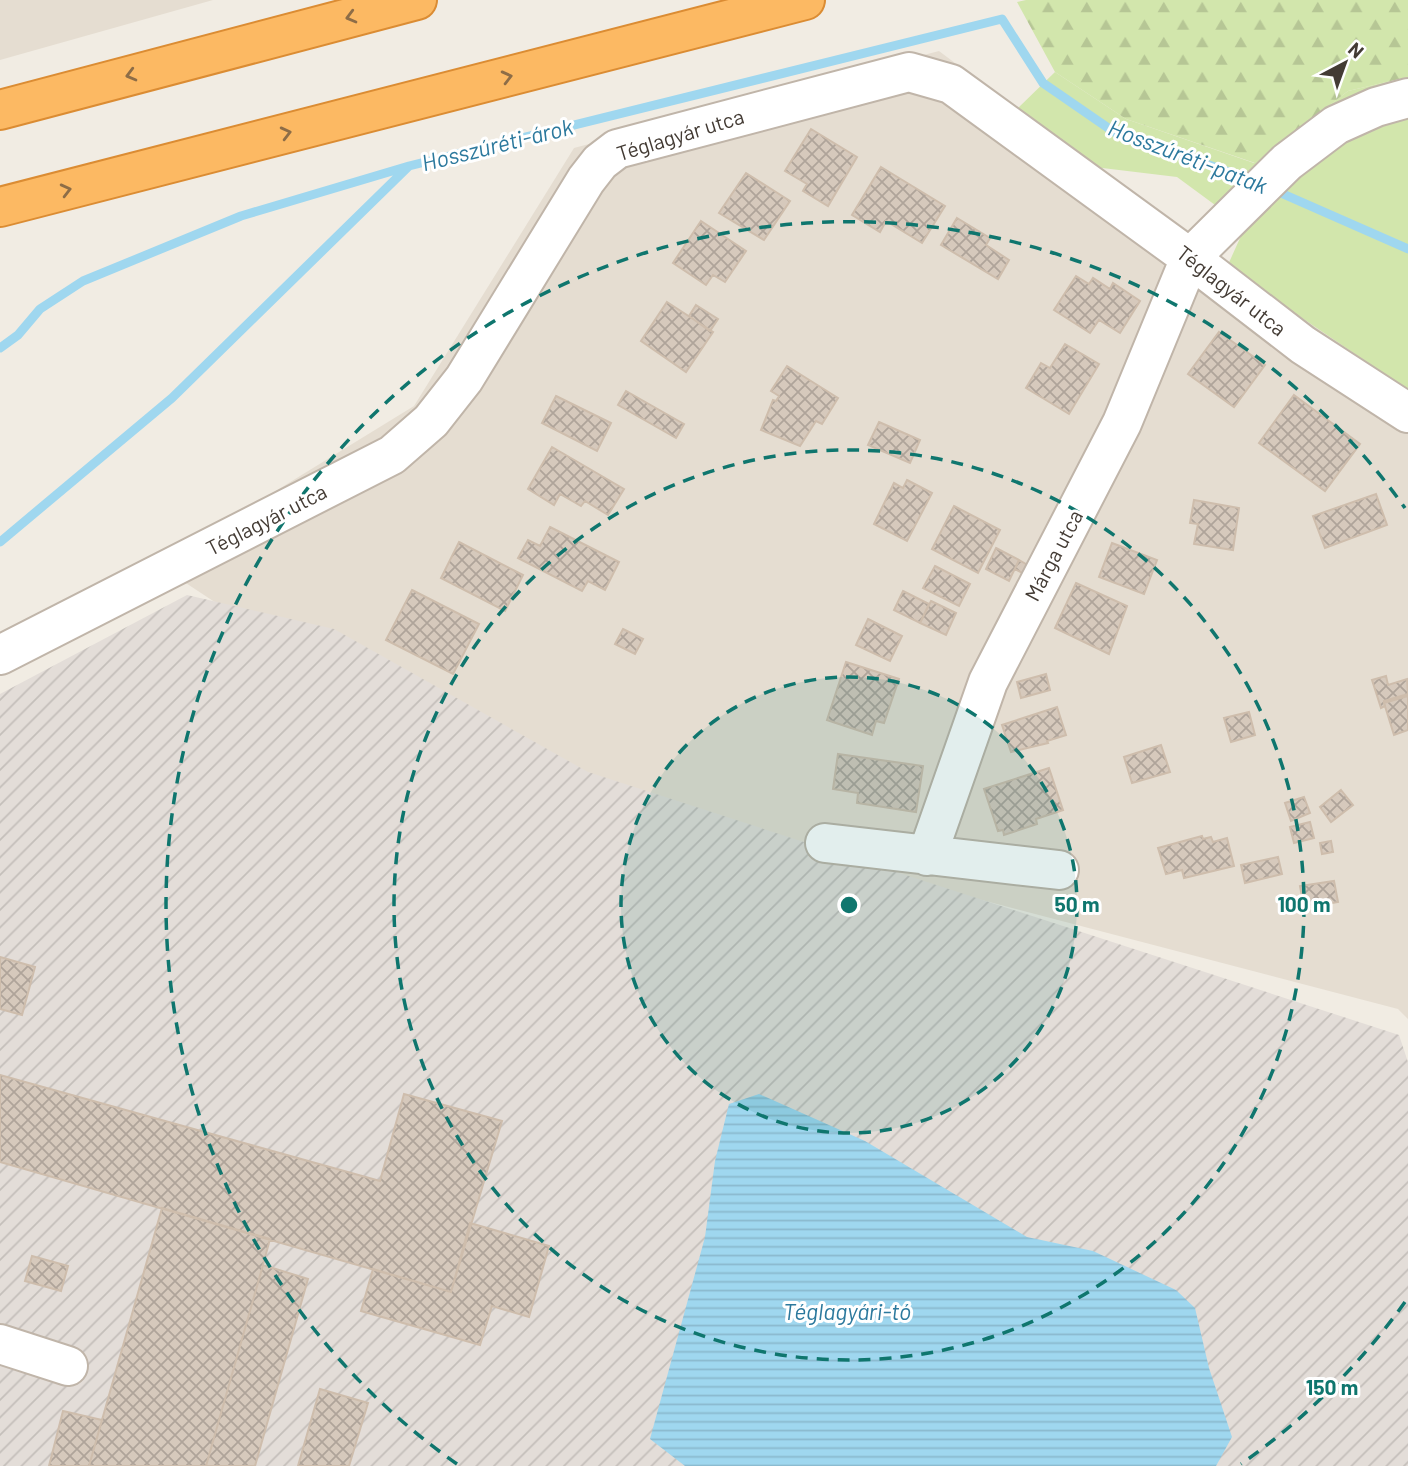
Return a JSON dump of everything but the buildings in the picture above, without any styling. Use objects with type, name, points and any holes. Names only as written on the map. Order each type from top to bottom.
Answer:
[{"type":"highway","points":[[0,110],[417,0]]},
{"type":"highway","points":[[0,207],[805,0]]},
{"type":"street","name":"Téglagyár utca","points":[[0,654],[393,455],[431,421],[464,379],[586,180],[600,162],[617,149],[909,72],[951,84],[1190,258],[1303,345],[1408,412]]},
{"type":"street","points":[[1190,258],[1287,162],[1352,116],[1408,98]]},
{"type":"street","name":"Márga utca","points":[[927,856],[988,682],[1122,423],[1190,258]]},
{"type":"street","points":[[825,843],[1059,870]]},
{"type":"street","points":[[0,1344],[68,1366]]},
{"type":"shaded area","points":[[0,0],[213,0],[0,60]]},
{"type":"shaded area","points":[[939,51],[1227,267],[1408,390],[1408,1019],[1398,1009],[565,791],[468,769],[157,564],[414,406],[574,148]]},
{"type":"shaded area","points":[[187,595],[334,629],[588,772],[1399,1035],[1408,1062],[1408,1466],[0,1466],[0,694]]},
{"type":"green space","points":[[1408,0],[1408,77],[1348,91],[1255,163],[1126,119],[1055,72],[1017,2]]},
{"type":"green space","points":[[1055,72],[1126,119],[1254,163],[1348,91],[1408,77],[1408,390],[1227,267],[1245,227],[1177,177],[1094,167],[1017,109]]},
{"type":"water","name":"Téglagyári-tó","points":[[759,1094],[865,1141],[1027,1237],[1093,1251],[1176,1290],[1195,1308],[1209,1368],[1232,1437],[1216,1466],[685,1466],[650,1439],[705,1237],[715,1161],[729,1104]]},
{"type":"waterway","name":"Hosszúréti-árok","points":[[0,542],[172,398],[409,166],[1002,19],[1043,83],[1114,132],[1255,181]]},
{"type":"waterway","points":[[0,348],[18,335],[40,309],[83,281],[241,216],[409,166]]},
{"type":"waterway","name":"Hosszúréti-patak","points":[[1274,190],[1408,249]]}]
